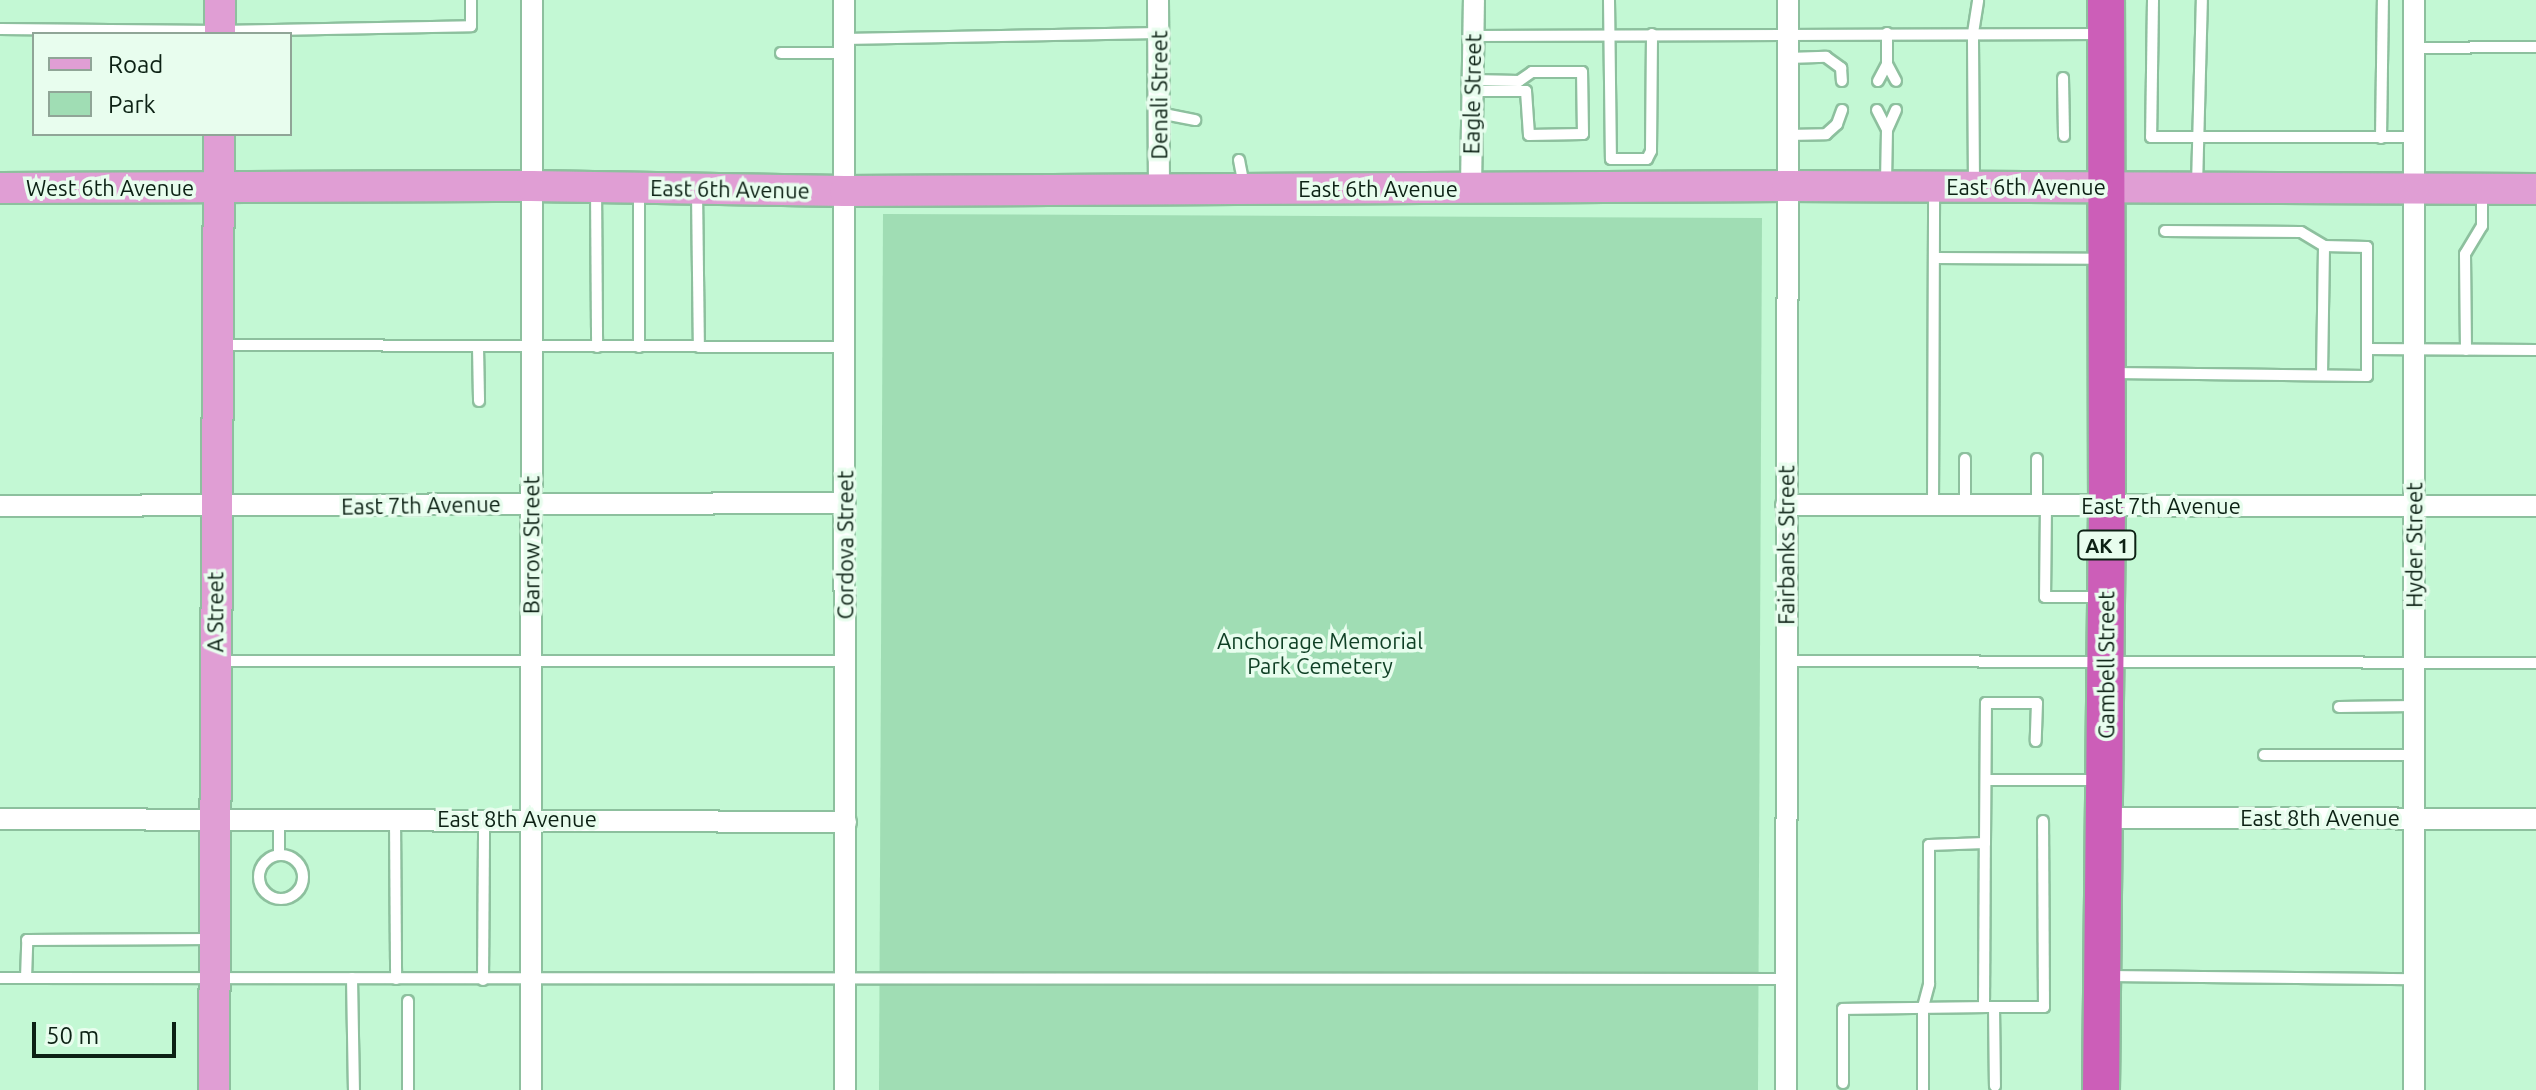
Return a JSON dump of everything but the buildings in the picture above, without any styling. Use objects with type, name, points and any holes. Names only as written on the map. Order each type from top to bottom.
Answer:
[{"type":"highway","name":"Gambell Street","points":[[2101,1090],[2107,506],[2106,17]]},
{"type":"main road","points":[[220,0],[220,32]]},
{"type":"main road","name":"A Street","points":[[214,1090],[214,939],[202,817],[215,661],[202,507],[217,345],[219,136]]},
{"type":"main road","name":"East 6th Avenue","points":[[219,188],[596,186],[845,191],[2107,186],[2536,189]]},
{"type":"main road","name":"West 6th Avenue","points":[[0,188],[219,188]]},
{"type":"street","name":"Barrow Street","points":[[531,1090],[532,0]]},
{"type":"street","name":"Cordova Street","points":[[844,0],[845,1090]]},
{"type":"street","name":"Denali Street","points":[[1158,0],[1159,189]]},
{"type":"street","name":"Eagle Street","points":[[1471,188],[1474,0]]},
{"type":"street","name":"Fairbanks Street","points":[[1786,1090],[1788,0]]},
{"type":"street","name":"Hyder Street","points":[[2414,0],[2414,1090]]},
{"type":"street","name":"East 7th Avenue","points":[[0,506],[845,503]]},
{"type":"street","name":"East 7th Avenue","points":[[1786,505],[2536,506]]},
{"type":"street","name":"East 8th Avenue","points":[[0,819],[202,817],[846,822]]},
{"type":"street","name":"East 8th Avenue","points":[[2104,818],[2536,819]]},
{"type":"lane","points":[[0,29],[220,32],[471,26],[471,0]]},
{"type":"lane","points":[[1609,0],[1611,159],[1647,159],[1651,151],[1652,34]]},
{"type":"lane","points":[[1974,186],[1973,33],[1978,0]]},
{"type":"lane","points":[[2153,0],[2151,137],[2414,137]]},
{"type":"lane","points":[[2197,187],[2202,0]]},
{"type":"lane","points":[[2381,138],[2383,0]]},
{"type":"lane","points":[[1473,36],[1973,33],[2106,17]]},
{"type":"lane","points":[[781,53],[844,46],[1158,33]]},
{"type":"lane","points":[[1887,33],[1887,64],[1887,81],[1887,64]]},
{"type":"lane","points":[[2414,48],[2536,47]]},
{"type":"lane","points":[[1788,58],[1826,57],[1841,68],[1842,81]]},
{"type":"lane","points":[[1532,72],[1582,72],[1583,134],[1529,135],[1526,91],[1472,86],[1519,81],[1532,72]]},
{"type":"lane","points":[[2063,78],[2064,136]]},
{"type":"lane","points":[[1787,135],[1826,134],[1837,124],[1842,110]]},
{"type":"lane","points":[[1886,186],[1887,110],[1887,130]]},
{"type":"lane","points":[[1159,113],[1195,120]]},
{"type":"lane","points":[[1239,160],[1245,189]]},
{"type":"lane","points":[[596,186],[597,347]]},
{"type":"lane","points":[[1933,505],[1934,186]]},
{"type":"lane","points":[[639,188],[639,347]]},
{"type":"lane","points":[[697,189],[699,347]]},
{"type":"lane","points":[[2466,350],[2465,254],[2482,226],[2482,189]]},
{"type":"lane","points":[[2107,373],[2367,376],[2367,247],[2324,246],[2301,232],[2165,231]]},
{"type":"lane","points":[[2322,375],[2324,246]]},
{"type":"lane","points":[[1934,258],[2107,259]]},
{"type":"lane","points":[[217,345],[845,347]]},
{"type":"lane","points":[[478,347],[479,401]]},
{"type":"lane","points":[[2367,349],[2536,350]]},
{"type":"lane","points":[[1965,459],[1965,505]]},
{"type":"lane","points":[[2037,459],[2045,597],[2106,597]]},
{"type":"lane","points":[[215,661],[845,661]]},
{"type":"lane","points":[[1786,661],[2536,663]]},
{"type":"lane","points":[[1995,1086],[1989,1007],[1985,843],[1986,703],[2037,703],[2036,741]]},
{"type":"lane","points":[[2339,707],[2414,706]]},
{"type":"lane","points":[[2264,755],[2413,755]]},
{"type":"lane","points":[[1986,780],[2105,780]]},
{"type":"lane","points":[[279,818],[279,855]]},
{"type":"lane","points":[[395,819],[396,979]]},
{"type":"lane","points":[[483,980],[484,819]]},
{"type":"lane","points":[[1843,1083],[1843,1009],[2044,1007],[2043,821]]},
{"type":"lane","points":[[1923,1090],[1923,1007],[1929,984],[1929,845],[1985,843]]},
{"type":"lane","points":[[279,855],[297,861],[303,879],[298,891],[279,899],[261,887],[259,873],[266,860],[279,855]]},
{"type":"lane","points":[[26,978],[27,940],[214,939]]},
{"type":"lane","points":[[2102,976],[2414,979]]},
{"type":"lane","points":[[0,978],[531,981],[1786,979]]},
{"type":"lane","points":[[352,978],[354,1090]]},
{"type":"lane","points":[[408,1001],[408,1090]]},
{"type":"green space","name":"Anchorage Memorial Park Cemetery","points":[[883,214],[1762,218],[1758,1090],[879,1090]]}]
